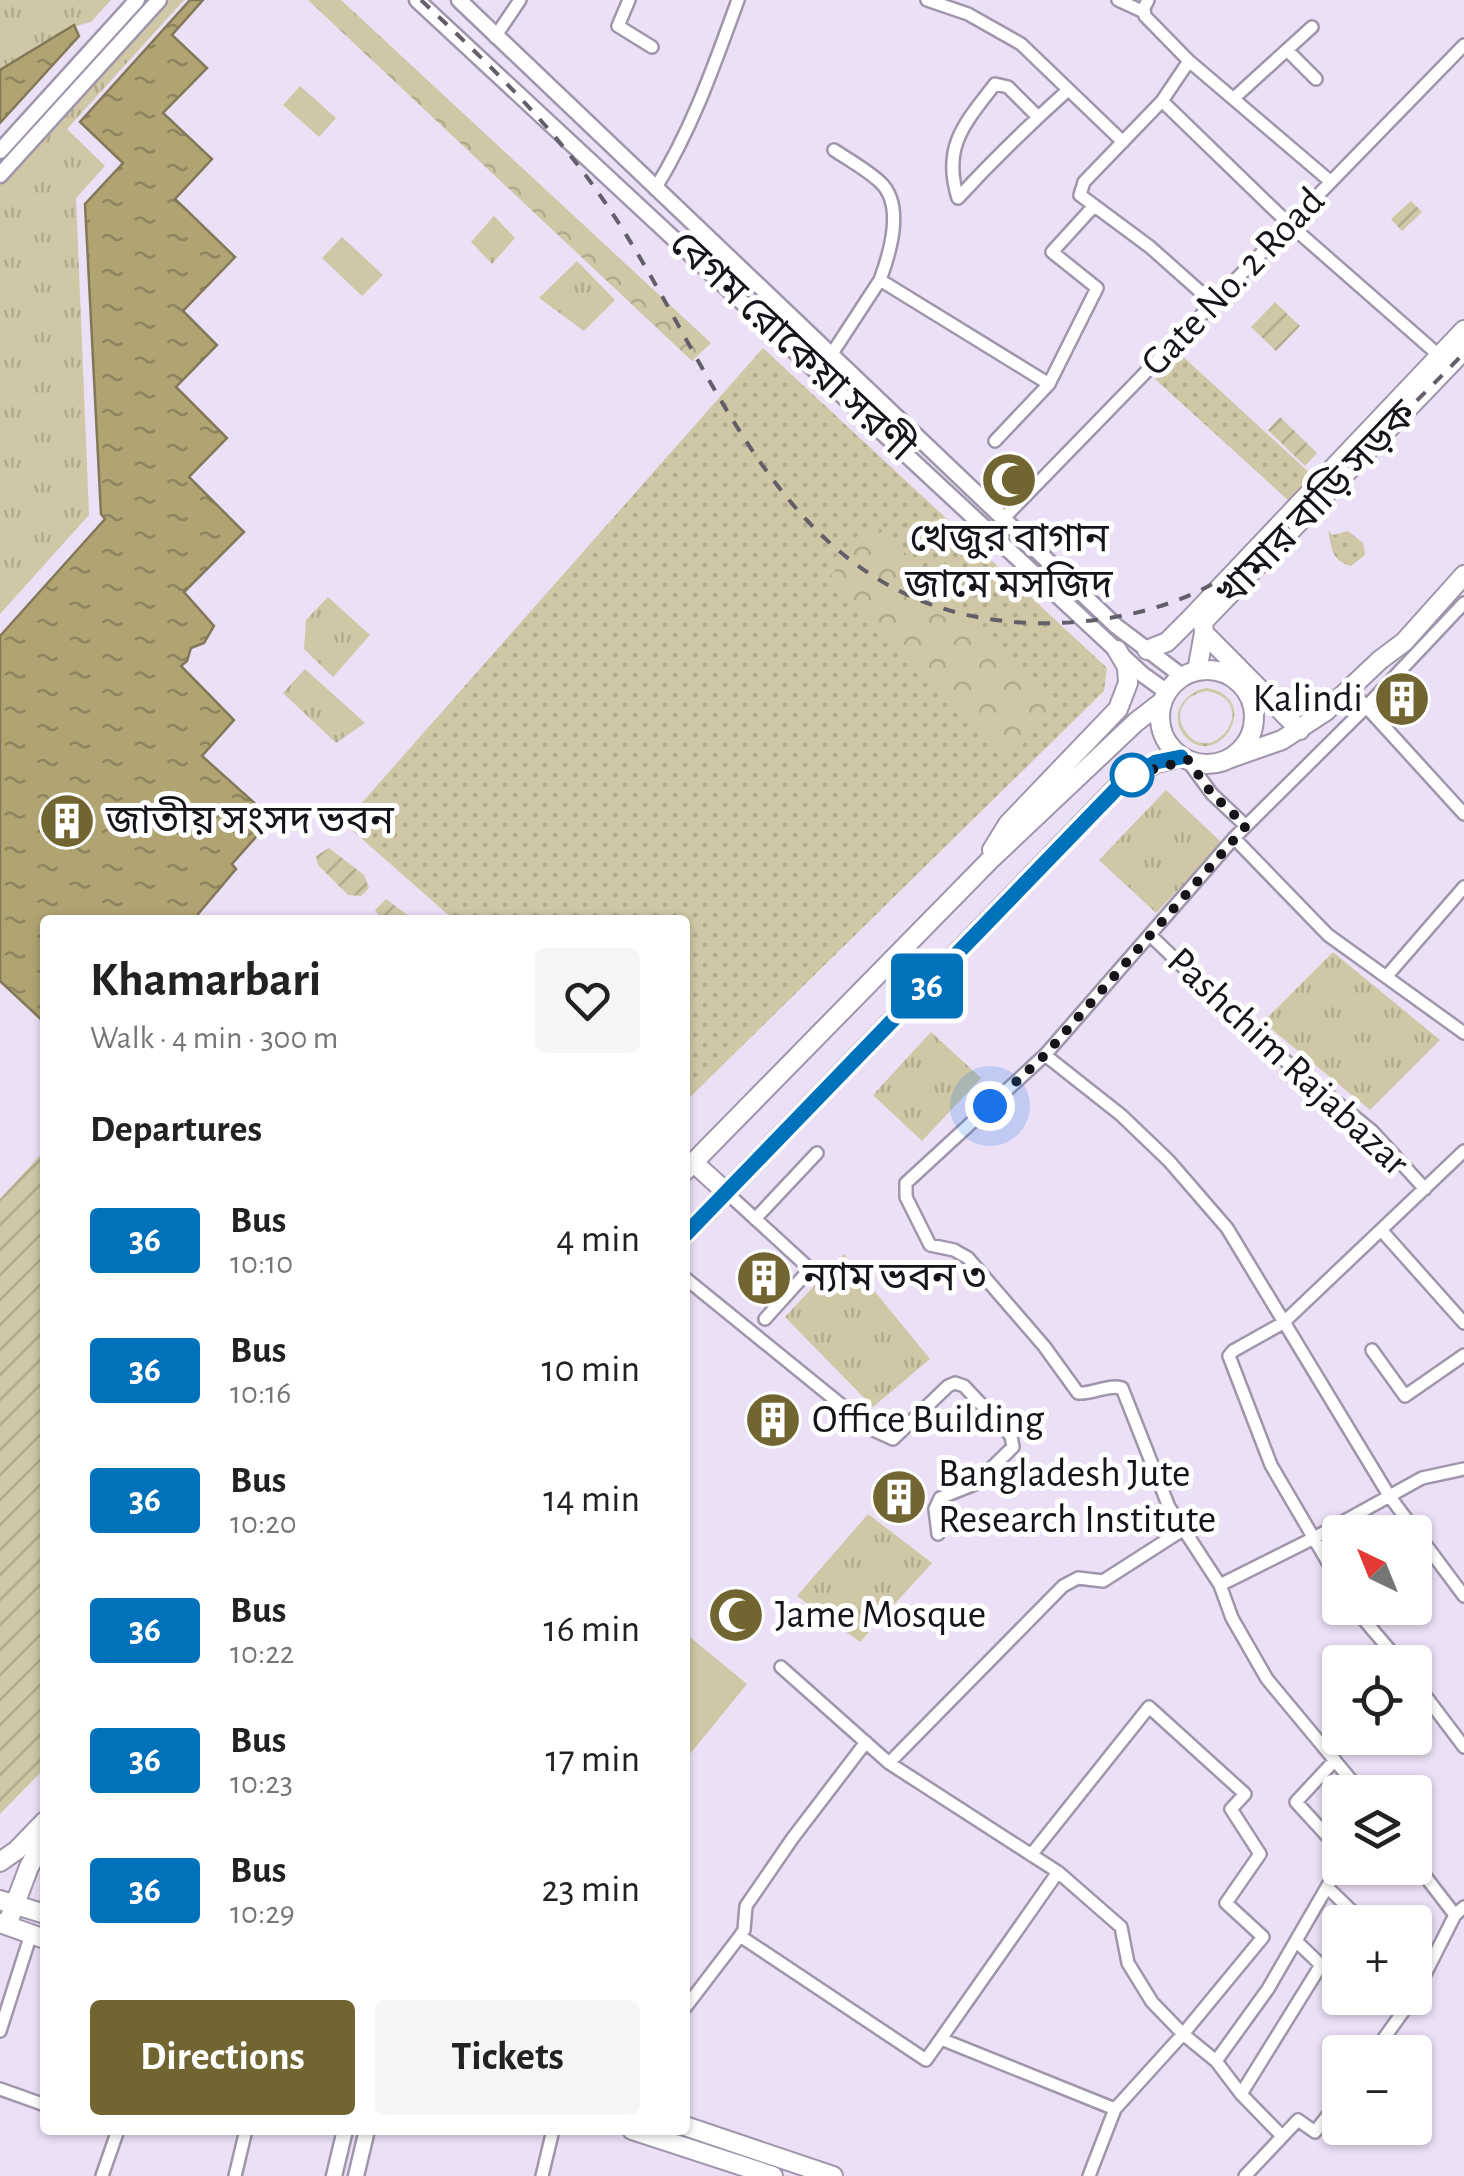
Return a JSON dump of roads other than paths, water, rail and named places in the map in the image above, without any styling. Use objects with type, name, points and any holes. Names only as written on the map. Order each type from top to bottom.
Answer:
[{"type":"highway","points":[[1147,650],[1167,642],[1451,357],[1464,330]]},
{"type":"highway","name":"খামার বাড়ি সড়ক","points":[[1190,674],[1204,633],[1203,622],[1451,357]]},
{"type":"highway","points":[[690,1230],[1123,782],[1156,762],[1184,759],[1209,764],[1266,748],[1300,730],[1404,642],[1464,575]]},
{"type":"highway","points":[[1204,633],[1300,730]]},
{"type":"highway","points":[[990,860],[1002,832],[1124,698],[1128,676],[1117,650]]},
{"type":"highway","points":[[690,1165],[990,860],[1190,674],[1217,670],[1235,678],[1252,702],[1252,732],[1242,749],[1228,759]]},
{"type":"highway","points":[[1164,697],[1162,730],[1166,741],[1184,759]]},
{"type":"highway","points":[[690,1167],[726,1192]]},
{"type":"highway","points":[[0,1862],[40,1826]]},
{"type":"highway","points":[[38,1936],[4,1924],[7,1902],[40,1846]]},
{"type":"highway","points":[[7,1902],[40,1908]]},
{"type":"highway","points":[[690,2129],[770,2169]]},
{"type":"highway","points":[[645,2135],[736,2170],[770,2169],[833,2176]]},
{"type":"main road","points":[[0,151],[138,0]]},
{"type":"main road","points":[[0,175],[159,0]]},
{"type":"main road","name":"বেগম রোকেয়া সরণী","points":[[417,0],[1164,697]]},
{"type":"main road","name":"বেগম রোকেয়া সরণী","points":[[458,0],[1116,626],[1147,650],[1190,674]]},
{"type":"main road","points":[[334,2176],[344,2135]]},
{"type":"main road","points":[[356,2176],[365,2135]]},
{"type":"street","points":[[495,37],[520,0]]},
{"type":"street","points":[[629,0],[618,26],[652,47]]},
{"type":"street","points":[[655,189],[703,98],[738,0]]},
{"type":"street","points":[[927,0],[968,14],[1022,44],[1123,142]]},
{"type":"street","points":[[1118,0],[1146,6],[1190,60],[1331,182]]},
{"type":"street","points":[[1234,98],[1312,27]]},
{"type":"street","name":"Gate No. 2 Road","points":[[1003,519],[1464,45]]},
{"type":"street","points":[[1288,51],[1316,79]]},
{"type":"street","points":[[1190,60],[1162,101],[1081,188],[1080,195],[1150,246],[1213,303]]},
{"type":"street","points":[[1038,117],[1008,87],[995,84],[954,144],[951,169],[958,198],[1016,136],[1038,117],[1068,90]]},
{"type":"street","points":[[1162,101],[1289,224],[1451,357]]},
{"type":"street","points":[[831,355],[880,280],[893,244],[889,195],[882,183],[834,150]]},
{"type":"street","points":[[996,441],[1050,384],[1097,288],[1052,252],[1093,208]]},
{"type":"street","points":[[880,280],[1050,384]]},
{"type":"street","points":[[1348,1775],[1267,1679],[1232,1618],[1220,1585],[1156,1478],[1122,1388],[1078,1392],[968,1258],[954,1250],[930,1246],[905,1190],[906,1183],[1045,1055],[1234,838],[1366,708],[1464,603]]},
{"type":"street","points":[[1350,689],[1464,814]]},
{"type":"street","points":[[1184,759],[1212,794],[1246,826]]},
{"type":"street","points":[[1234,838],[1328,935],[1464,1033]]},
{"type":"street","points":[[1386,977],[1464,887]]},
{"type":"street","name":"Pashchim Rajabazar","points":[[1150,936],[1256,1037],[1372,1130],[1425,1189]]},
{"type":"street","points":[[1045,1055],[1122,1116],[1227,1228],[1390,1497],[1464,1596]]},
{"type":"street","points":[[1322,1552],[1272,1465],[1229,1356],[1283,1324],[1464,1151]]},
{"type":"street","points":[[755,1219],[818,1154]]},
{"type":"street","points":[[726,1192],[810,1269],[766,1318]]},
{"type":"street","points":[[1382,1231],[1464,1323]]},
{"type":"street","points":[[690,1282],[871,1429],[892,1440],[948,1386],[964,1386],[1011,1436],[1013,1447],[975,1484],[940,1498],[935,1509],[938,1534]]},
{"type":"street","points":[[1372,1350],[1405,1396],[1464,1355]]},
{"type":"street","points":[[1220,1585],[1435,1473],[1464,1469]]},
{"type":"street","points":[[889,1762],[1063,1586],[1078,1578],[1103,1581],[1184,1528]]},
{"type":"street","points":[[1368,1625],[1386,1645]]},
{"type":"street","points":[[781,1667],[889,1762],[1058,1872],[1121,1927],[1128,1963],[1152,2002],[1216,2061],[1241,2094],[1282,2136]]},
{"type":"street","points":[[1432,1701],[1460,1731],[1464,1747]]},
{"type":"street","points":[[1031,1855],[1149,1708],[1246,1794],[1232,1808],[1260,1854],[1226,1903],[1262,1937],[1115,2109],[1089,2176]]},
{"type":"street","points":[[690,2001],[740,1936],[746,1906],[866,1742]]},
{"type":"street","points":[[1322,1830],[1296,1802],[1336,1760]]},
{"type":"street","points":[[740,1936],[926,2060],[1058,1872]]},
{"type":"street","points":[[1432,1881],[1460,1911],[1432,1957]]},
{"type":"street","points":[[1216,2061],[1268,1989],[1328,1887],[1346,1905]]},
{"type":"street","points":[[0,2031],[38,1936]]},
{"type":"street","points":[[1241,2094],[1321,1965],[1296,1941]]},
{"type":"street","points":[[941,2039],[1115,2109]]},
{"type":"street","points":[[0,2089],[40,2103]]},
{"type":"street","points":[[1244,2176],[1298,2120],[1315,2132],[1322,2122]]},
{"type":"street","points":[[102,2176],[115,2135]]},
{"type":"street","points":[[235,2176],[245,2135]]},
{"type":"street","points":[[542,2176],[552,2135]]},
{"type":"water","points":[[190,0],[203,0],[172,35],[207,68],[163,113],[212,159],[175,199],[235,257],[183,311],[217,345],[176,387],[227,438],[189,477],[244,532],[184,592],[214,626],[204,643],[191,648],[181,666],[234,720],[202,756],[270,821],[232,864],[236,869],[197,915],[40,915],[40,1018],[0,981],[0,636],[105,519],[101,514],[85,204],[123,163],[80,122]]},
{"type":"water","points":[[74,25],[79,36],[0,123],[0,70]]},
{"type":"railway","points":[[421,0],[518,96],[584,173],[646,268],[725,408],[768,473],[817,531],[876,578],[946,610],[1032,623],[1081,622],[1154,608],[1200,590],[1240,566],[1293,524],[1464,353]]},
{"type":"place","name":"খেজুর বাগান জামে মসজিদ","points":[[1009,480]]},
{"type":"place","name":"Kalindi","points":[[1402,699]]},
{"type":"place","name":"জাতীয় সংসদ ভবন","points":[[67,821]]},
{"type":"place","name":"ন্যাম ভবন ৩","points":[[764,1278]]},
{"type":"place","name":"Office Building","points":[[773,1420]]},
{"type":"place","name":"Bangladesh Jute Research Institute","points":[[899,1497]]},
{"type":"place","name":"Jame Mosque","points":[[736,1615]]}]
